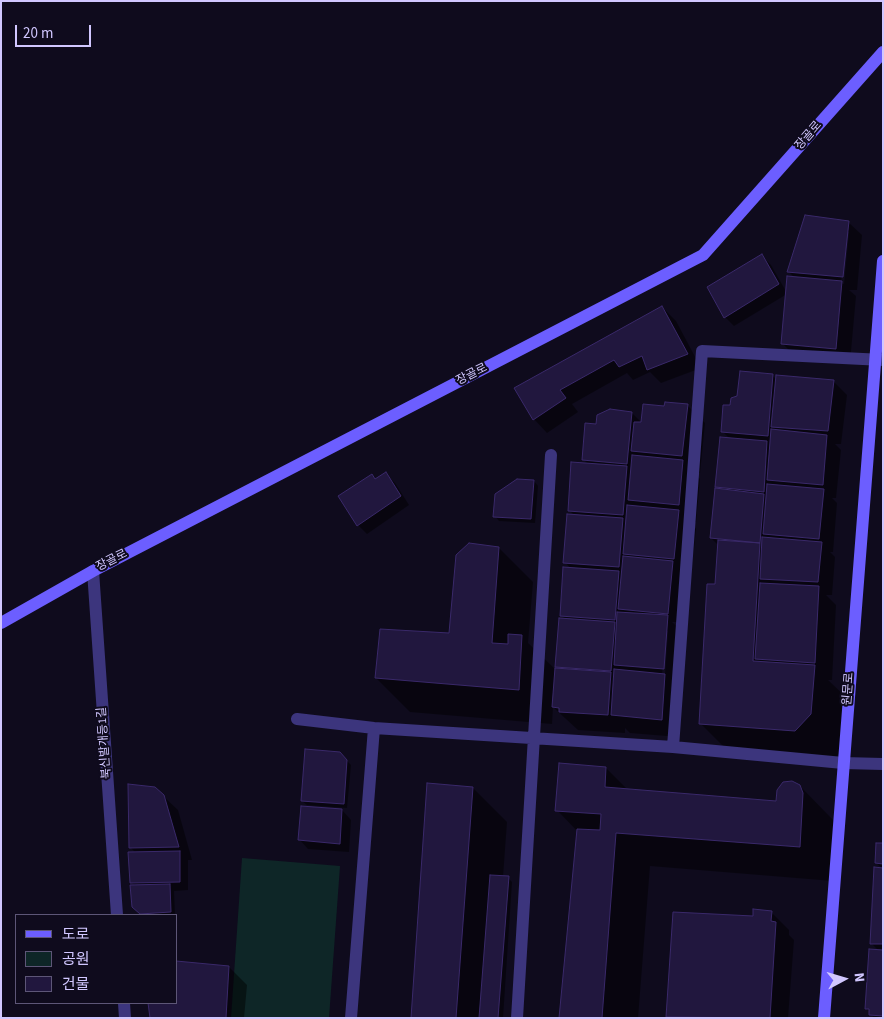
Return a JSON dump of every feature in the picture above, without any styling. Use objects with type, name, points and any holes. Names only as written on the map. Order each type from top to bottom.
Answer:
[{"type":"street","name":"장골로","points":[[1,623],[93,571],[704,255],[883,52]]},
{"type":"street","name":"원문로","points":[[824,1018],[843,763],[878,360],[883,262]]},
{"type":"street","points":[[673,747],[702,352],[878,360]]},
{"type":"street","points":[[517,1018],[551,455]]},
{"type":"street","name":"북신발개등1길","points":[[93,571],[117,914]]},
{"type":"street","points":[[297,719],[374,728],[673,747],[843,763],[883,764]]},
{"type":"street","points":[[350,1018],[374,728]]},
{"type":"street","points":[[124,1004],[125,1018]]},
{"type":"green space","points":[[242,858],[340,866],[329,1018],[231,1018]]},
{"type":"building","points":[[805,215],[849,221],[843,277],[787,272]]},
{"type":"building","points":[[762,254],[779,284],[724,318],[707,287]]},
{"type":"building","points":[[787,276],[842,281],[836,349],[781,344]]},
{"type":"building","points":[[662,306],[688,354],[647,370],[642,356],[619,367],[614,360],[560,390],[566,398],[533,420],[514,388]]},
{"type":"building","points":[[740,371],[773,374],[768,436],[721,432],[723,405],[730,405],[731,398],[737,396]]},
{"type":"building","points":[[776,375],[834,380],[828,431],[771,427]]},
{"type":"building","points":[[665,402],[688,404],[682,456],[631,451],[634,422],[641,422],[643,404],[664,406]]},
{"type":"building","points":[[610,409],[632,412],[627,464],[582,460],[585,423],[596,424],[597,415]]},
{"type":"building","points":[[771,429],[827,435],[823,485],[767,480]]},
{"type":"building","points":[[720,437],[767,441],[764,492],[715,487]]},
{"type":"building","points":[[632,455],[683,460],[679,505],[628,500]]},
{"type":"building","points":[[571,462],[627,466],[623,515],[568,511]]},
{"type":"building","points":[[386,472],[401,496],[357,526],[338,496],[372,474],[375,479]]},
{"type":"building","points":[[517,479],[534,480],[531,519],[493,517],[495,494]]},
{"type":"building","points":[[767,484],[824,489],[819,539],[763,534]]},
{"type":"building","points":[[715,488],[764,494],[760,543],[710,538]]},
{"type":"building","points":[[627,505],[679,510],[674,559],[623,554]]},
{"type":"building","points":[[567,514],[623,518],[619,567],[563,563]]},
{"type":"building","points":[[762,537],[822,542],[818,582],[760,579]]},
{"type":"building","points":[[718,540],[760,543],[753,661],[815,665],[811,714],[795,731],[699,724],[707,584],[715,584]]},
{"type":"building","points":[[469,543],[499,547],[492,643],[508,644],[508,634],[522,635],[519,690],[375,678],[380,629],[449,633],[456,555]]},
{"type":"building","points":[[623,556],[673,561],[668,614],[618,609]]},
{"type":"building","points":[[563,567],[619,571],[615,620],[560,616]]},
{"type":"building","points":[[760,583],[819,586],[815,663],[755,659]]},
{"type":"building","points":[[617,612],[668,615],[664,669],[614,665]]},
{"type":"building","points":[[559,618],[615,622],[611,671],[555,667]]},
{"type":"building","points":[[555,668],[611,672],[608,715],[559,712],[559,708],[552,707]]},
{"type":"building","points":[[614,669],[665,674],[662,720],[611,715]]},
{"type":"building","points":[[305,749],[340,752],[347,760],[344,804],[301,801]]},
{"type":"building","points":[[559,763],[606,767],[605,787],[776,801],[777,790],[783,782],[792,781],[800,785],[803,793],[800,847],[616,833],[602,1018],[559,1018],[577,829],[600,830],[601,814],[555,811]]},
{"type":"building","points":[[427,783],[473,787],[456,1018],[411,1018]]},
{"type":"building","points":[[128,784],[155,787],[164,795],[179,847],[129,848]]},
{"type":"building","points":[[301,806],[342,809],[340,844],[298,840]]},
{"type":"building","points":[[876,843],[883,843],[883,864],[875,863]]},
{"type":"building","points":[[180,851],[180,882],[130,883],[128,852]]},
{"type":"building","points":[[874,867],[883,868],[883,944],[870,944]]},
{"type":"building","points":[[490,875],[509,876],[498,1018],[479,1018]]},
{"type":"building","points":[[170,884],[171,912],[140,914],[132,907],[130,885]]},
{"type":"building","points":[[753,909],[772,911],[771,921],[776,922],[770,1018],[666,1017],[673,912],[753,916]]},
{"type":"building","points":[[869,949],[883,950],[883,1016],[869,1015],[869,1009],[865,1009]]},
{"type":"building","points":[[178,961],[229,966],[226,1018],[150,1018],[148,1004],[178,1004]]}]
